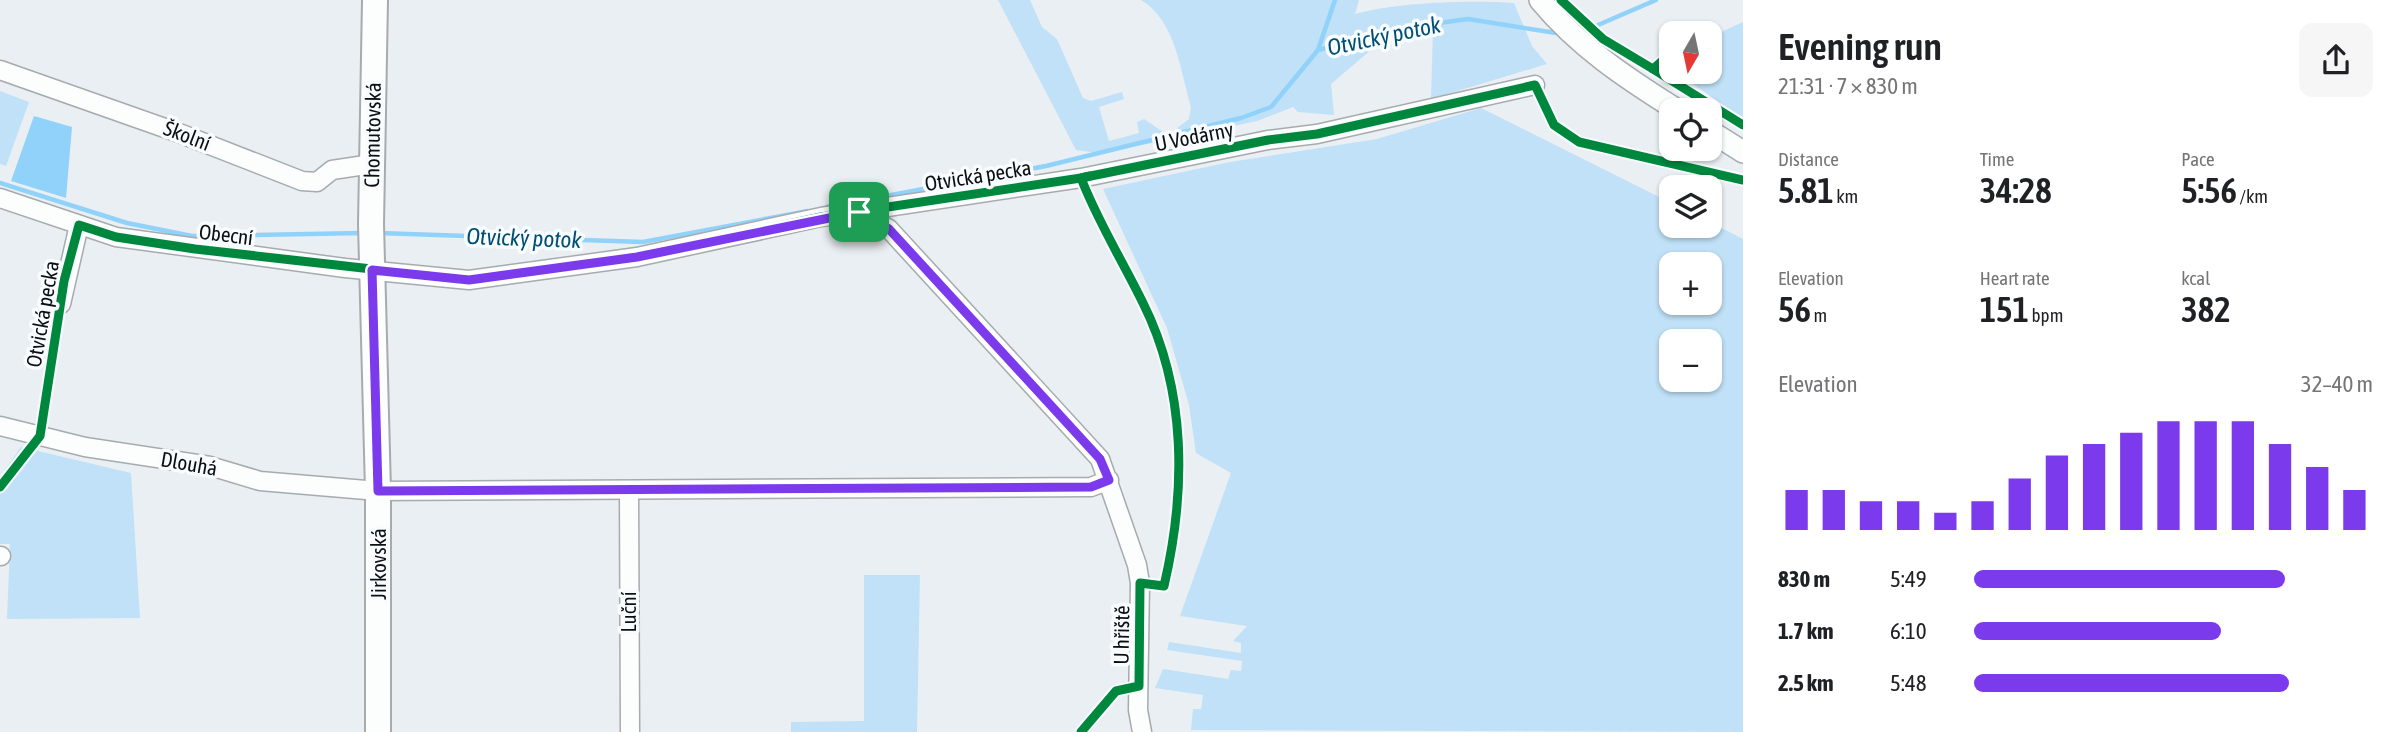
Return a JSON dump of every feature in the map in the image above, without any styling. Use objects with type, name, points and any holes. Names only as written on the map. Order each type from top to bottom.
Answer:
[{"type":"main road","name":"Chomutovská","points":[[371,260],[375,0]]},
{"type":"main road","name":"Jirkovská","points":[[371,260],[378,491],[378,732]]},
{"type":"street","points":[[1540,0],[1575,39],[1659,99]]},
{"type":"street","name":"Školní","points":[[0,70],[179,132],[302,181],[317,182],[332,170],[372,164]]},
{"type":"street","name":"U Vodárny","points":[[371,260],[469,280],[637,257],[859,212],[1081,178],[1268,140],[1317,134],[1535,85]]},
{"type":"street","points":[[1722,139],[1743,152]]},
{"type":"street","name":"Obecní","points":[[0,198],[116,237],[195,249],[371,260]]},
{"type":"street","name":"U hřiště","points":[[859,212],[889,229],[1100,459],[1137,565],[1140,583],[1138,710],[1142,732]]},
{"type":"street","points":[[61,304],[79,225]]},
{"type":"street","name":"Dlouhá","points":[[0,426],[85,447],[211,466],[260,481],[378,491],[1091,487],[1109,480]]},
{"type":"street","name":"Luční","points":[[629,491],[630,732]]},
{"type":"shaded area","points":[[998,0],[1030,0],[1042,27],[1057,39],[1083,98],[1091,101],[1122,92],[1124,99],[1099,107],[1109,141],[1139,133],[1137,122],[1144,119],[1166,134],[1162,135],[1164,141],[1098,153],[1076,150]]},
{"type":"shaded area","points":[[1141,0],[1359,0],[1355,14],[1435,3],[1514,3],[1532,46],[1547,64],[1431,99],[1433,28],[1385,38],[1331,84],[1334,115],[1298,112],[1293,107],[1257,121],[1177,138],[1176,129],[1189,119],[1191,107],[1180,62],[1162,20]]},
{"type":"shaded area","points":[[1743,22],[1743,120],[1722,105],[1722,98],[1713,98],[1694,84],[1722,84],[1722,32]]},
{"type":"shaded area","points":[[0,91],[29,102],[6,166],[0,164]]},
{"type":"shaded area","points":[[1481,108],[1659,197],[1659,238],[1722,238],[1722,228],[1743,239],[1743,732],[1191,730],[1193,709],[1201,709],[1203,695],[1155,688],[1163,669],[1228,679],[1231,670],[1241,671],[1242,661],[1167,650],[1169,642],[1241,653],[1241,643],[1233,641],[1247,626],[1180,616],[1231,473],[1196,453],[1189,405],[1167,328],[1103,189],[1230,162],[1377,139]]},
{"type":"shaded area","points":[[21,447],[131,473],[140,618],[7,619],[10,544],[0,544],[0,477]]},
{"type":"shaded area","points":[[864,575],[920,575],[917,732],[791,732],[791,722],[864,721]]},
{"type":"water","points":[[34,116],[72,127],[66,198],[11,181]]},
{"type":"waterway","points":[[1318,50],[1335,0]]},
{"type":"waterway","name":"Otvický potok","points":[[1598,25],[1656,0]]},
{"type":"waterway","name":"Otvický potok","points":[[827,207],[1046,166],[1241,118],[1271,107],[1318,50],[1424,25],[1468,19],[1556,33]]},
{"type":"waterway","name":"Otvický potok","points":[[0,183],[127,223],[192,236],[363,233]]},
{"type":"waterway","name":"Otvický potok","points":[[379,233],[643,242],[808,211]]},
{"type":"cycle path","points":[[1561,0],[1603,39],[1653,69]]},
{"type":"cycle path","points":[[1659,64],[1653,69],[1659,73]]},
{"type":"cycle path","points":[[1677,84],[1743,125]]},
{"type":"cycle path","name":"Otvická pecka","points":[[0,487],[40,436],[64,281],[79,225],[116,237],[195,249],[469,280],[637,257],[821,217],[1081,178],[1268,140],[1317,134],[1535,85],[1554,125],[1579,142],[1743,180]]},
{"type":"cycle path","points":[[1081,732],[1116,691],[1139,686],[1140,583],[1164,586],[1179,478],[1175,406],[1168,371],[1143,303],[1081,178],[1090,176]]},
{"type":"route","points":[[859,212],[889,229],[1100,459],[1109,480],[1091,487],[378,491],[372,270],[469,280],[637,257],[859,212]]}]
